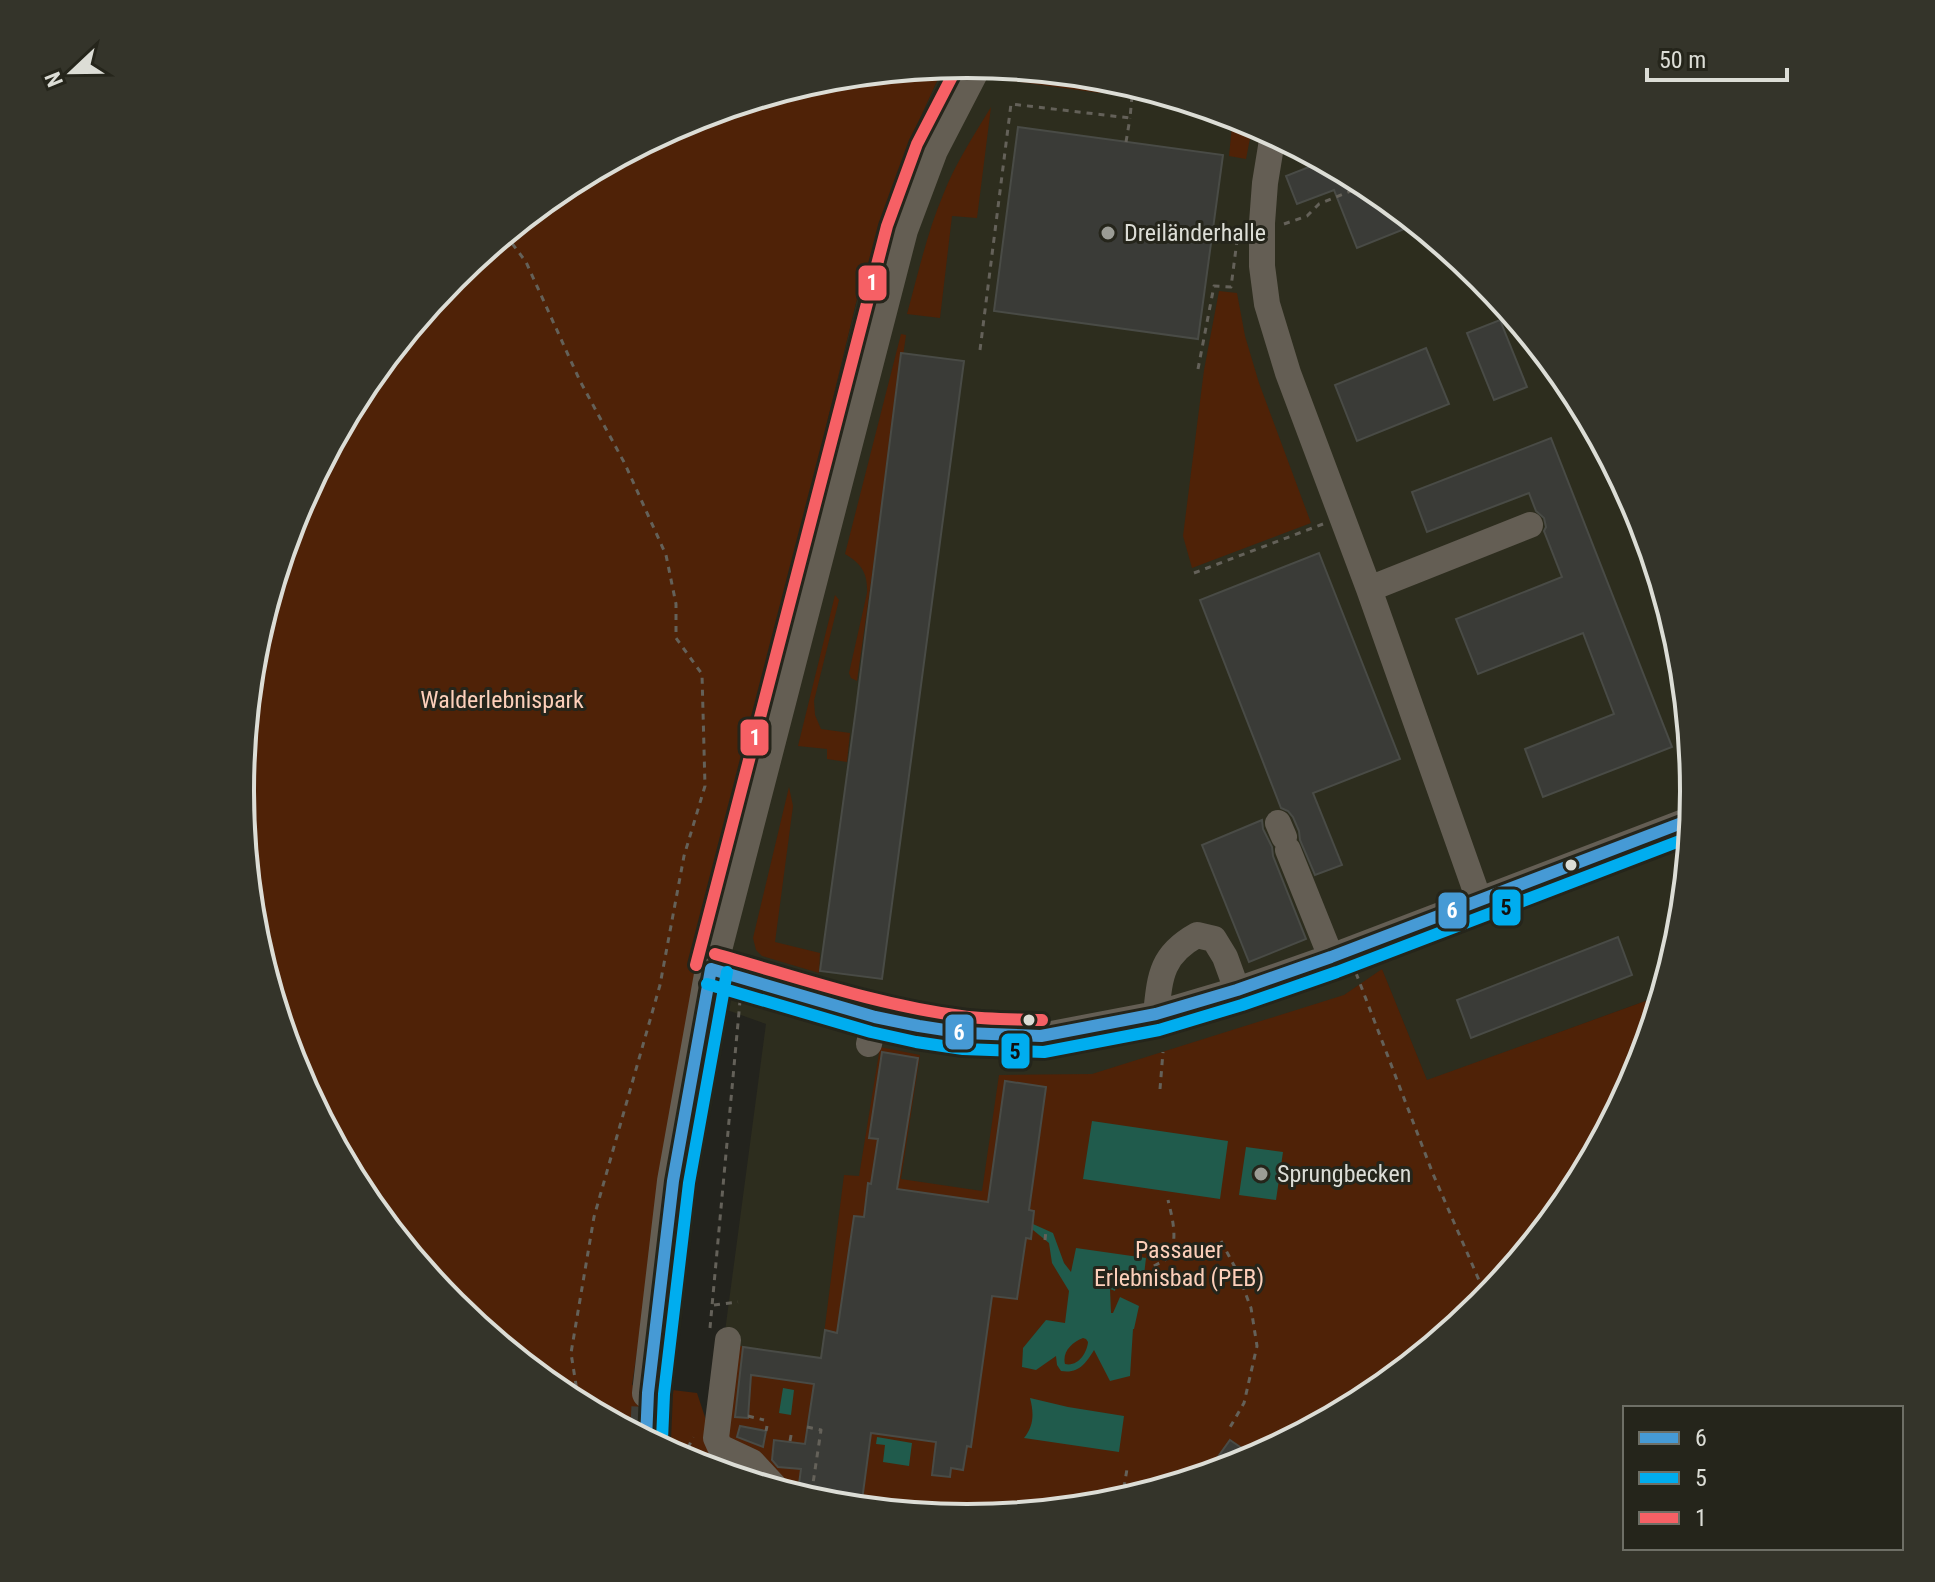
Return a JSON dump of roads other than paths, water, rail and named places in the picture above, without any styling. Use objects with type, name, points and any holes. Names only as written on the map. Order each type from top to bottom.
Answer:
[{"type":"main road","points":[[648,1393],[673,1181],[711,969],[902,230],[932,150],[969,78]]},
{"type":"street","points":[[1271,146],[1265,183],[1274,224],[1262,266],[1267,304],[1288,373],[1369,589],[1479,900]]},
{"type":"street","points":[[1369,589],[1530,525]]},
{"type":"street","points":[[711,969],[875,1017],[919,1026],[964,1033],[1041,1036],[1156,1014],[1237,990],[1679,824]]},
{"type":"street","points":[[1283,837],[1339,953]]},
{"type":"street","points":[[1156,1014],[1159,987],[1167,960],[1182,943],[1197,935],[1214,939],[1225,957],[1237,990]]},
{"type":"street","points":[[869,1044],[875,1017]]},
{"type":"street","points":[[718,1338],[716,1438],[720,1447],[752,1462],[763,1474]]},
{"type":"tunnel","points":[[647,1427],[648,1393]]},
{"type":"place","name":"Dreiländerhalle","points":[[1108,233]]},
{"type":"place","name":"Sprungbecken","points":[[1261,1174]]},
{"type":"park label","name":"Walderlebnispark","points":[[502,700]]},
{"type":"park label","name":"Passauer Erlebnisbad (PEB)","points":[[1179,1264]]}]
